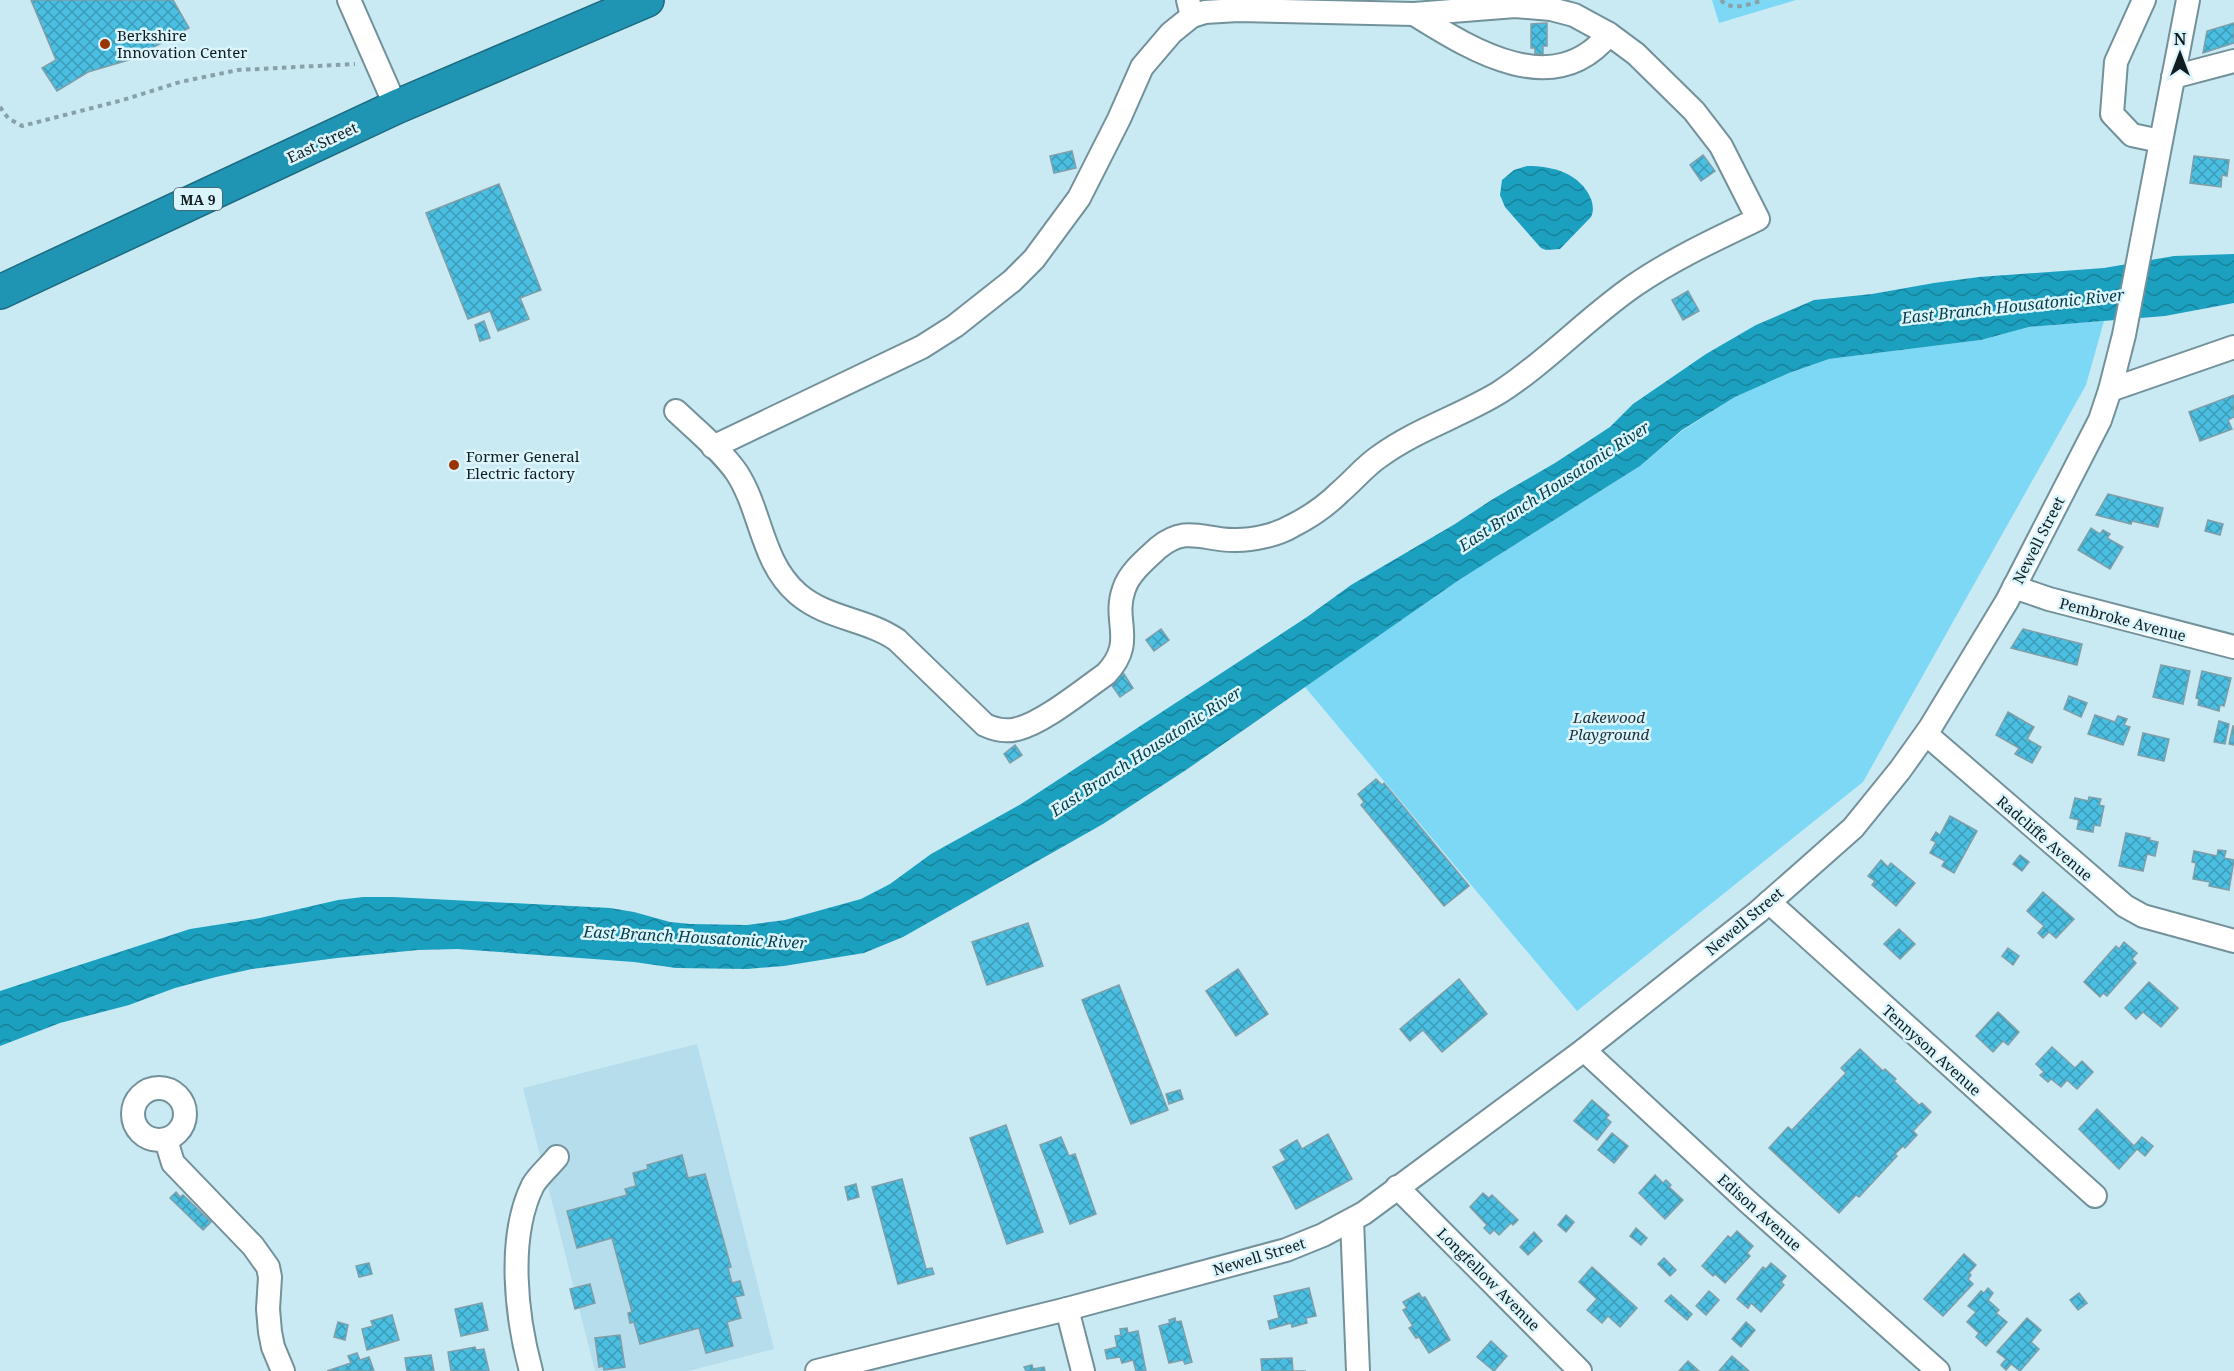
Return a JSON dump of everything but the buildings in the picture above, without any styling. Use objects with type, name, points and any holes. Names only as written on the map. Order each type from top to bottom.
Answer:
[{"type":"highway","name":"East Street","points":[[0,292],[396,107],[647,0]]},
{"type":"street","points":[[349,0],[396,107]]},
{"type":"street","points":[[2144,0],[2116,62],[2112,114],[2132,135],[2160,141]]},
{"type":"street","name":"Newell Street","points":[[817,1371],[1067,1309],[1287,1250],[1352,1220],[1584,1050],[1769,902],[1853,828],[1895,777],[1926,734],[2014,587],[2100,420],[2124,335],[2188,0]]},
{"type":"street","points":[[676,411],[736,471],[777,570],[798,594],[828,612],[867,624],[897,640],[985,726],[1004,730],[1028,726],[1091,684],[1114,664],[1122,645],[1121,601],[1126,583],[1138,568],[1169,540],[1188,534],[1217,539],[1243,540],[1289,528],[1320,509],[1363,470],[1393,447],[1469,410],[1525,374],[1633,286],[1657,270],[1758,219],[1721,147],[1694,111],[1636,54],[1609,34],[1574,15],[1534,7],[1489,7],[1414,14],[1238,10],[1204,12],[1190,8],[1142,67],[1119,119],[1079,198],[1034,259],[1012,282],[955,326],[922,347],[713,447]]},
{"type":"street","points":[[1414,14],[1471,47],[1496,58],[1527,67],[1551,67],[1576,61],[1591,54],[1609,34]]},
{"type":"street","points":[[2173,77],[2234,61]]},
{"type":"street","points":[[2110,390],[2234,347]]},
{"type":"street","name":"Pembroke Avenue","points":[[2014,587],[2049,599],[2234,647]]},
{"type":"street","name":"Radcliffe Avenue","points":[[1926,734],[2125,906],[2143,916],[2234,942]]},
{"type":"street","name":"Tennyson Avenue","points":[[1769,902],[2095,1196]]},
{"type":"street","name":"Edison Avenue","points":[[1584,1050],[1747,1201],[1938,1371]]},
{"type":"street","points":[[166,1140],[173,1163],[253,1246],[264,1261],[270,1277],[268,1309],[270,1332],[273,1347],[284,1371]]},
{"type":"street","points":[[531,1371],[524,1347],[517,1277],[520,1218],[534,1183],[557,1157]]},
{"type":"street","name":"Longfellow Avenue","points":[[1397,1187],[1580,1371]]},
{"type":"street","points":[[1352,1220],[1358,1371]]},
{"type":"street","points":[[1067,1309],[1083,1371]]},
{"type":"path","points":[[1721,0],[1728,6],[1735,6],[1764,0]]},
{"type":"path","points":[[0,107],[8,118],[22,126],[123,100],[180,82],[238,70],[376,63]]},
{"type":"shaded area","points":[[697,1044],[774,1349],[688,1371],[595,1371],[523,1088]]},
{"type":"green space","points":[[1712,0],[1796,0],[1719,23]]},
{"type":"green space","name":"Lakewood Playground","points":[[2104,321],[2086,385],[1863,782],[1577,1011],[1305,687],[1459,580],[1640,466],[1682,431],[1735,397],[1789,373],[1829,359],[1981,340],[2029,327]]},
{"type":"water","points":[[1527,166],[1556,170],[1573,177],[1586,190],[1591,199],[1593,212],[1591,217],[1560,249],[1541,248],[1505,207],[1500,195],[1502,180],[1514,170]]},
{"type":"water","name":"East Branch Housatonic River","points":[[2234,254],[2234,303],[2165,316],[2029,327],[1981,340],[1829,359],[1789,373],[1735,397],[1682,430],[1640,466],[1459,580],[1186,770],[1103,824],[903,937],[864,953],[784,966],[747,969],[676,968],[634,962],[458,949],[418,950],[337,958],[252,969],[216,977],[175,988],[129,1005],[60,1023],[0,1046],[0,991],[190,929],[260,918],[338,900],[393,897],[610,908],[670,922],[747,925],[785,920],[861,899],[890,884],[931,854],[1021,804],[1307,617],[1351,585],[1555,463],[1610,427],[1633,404],[1706,354],[1756,325],[1814,300],[1872,294],[1979,277],[2104,268],[2174,256]]},
{"type":"place","name":"Berkshire Innovation Center","points":[[105,44]]},
{"type":"place","name":"Former General Electric factory","points":[[454,465]]}]
